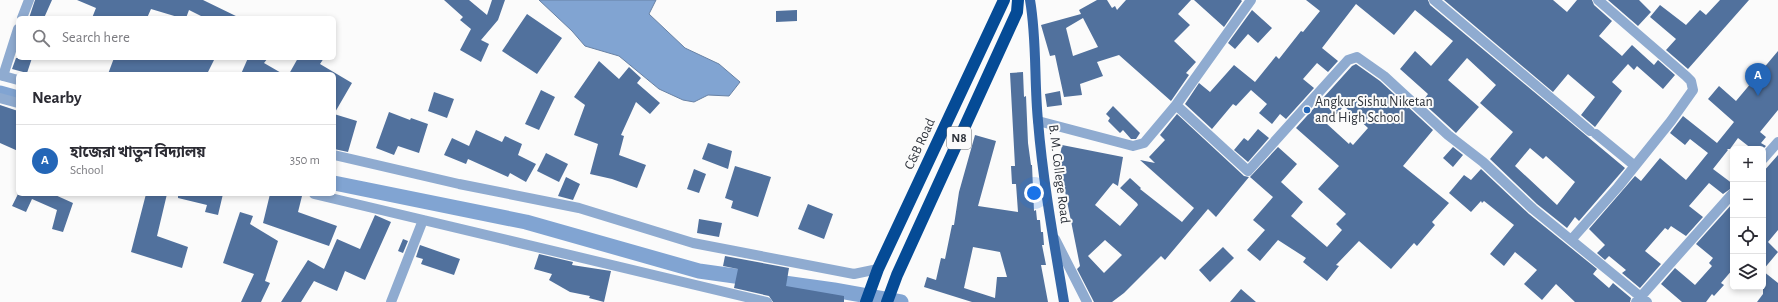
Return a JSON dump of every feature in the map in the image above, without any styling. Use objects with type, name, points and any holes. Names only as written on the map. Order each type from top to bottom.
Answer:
[{"type":"highway","name":"C&B Road","points":[[866,302],[878,269],[1004,0]]},
{"type":"highway","name":"N8","points":[[887,302],[897,275],[1017,12],[1018,0]]},
{"type":"main road","name":"B. M. College Road","points":[[1030,0],[1033,18],[1038,121],[1052,234],[1064,302]]},
{"type":"street","points":[[23,16],[29,0]]},
{"type":"street","points":[[1038,121],[1133,146],[1144,143],[1176,105],[1251,0]]},
{"type":"street","points":[[1434,0],[1634,166]]},
{"type":"street","points":[[1571,240],[1634,166],[1686,101],[1693,90],[1691,81],[1686,76],[1598,0]]},
{"type":"street","points":[[16,36],[2,75],[16,79]]},
{"type":"street","points":[[1176,105],[1248,171],[1348,60],[1357,57],[1384,76],[1448,135],[1483,162],[1533,208],[1641,300],[1730,196]]},
{"type":"street","points":[[0,98],[16,102]]},
{"type":"street","points":[[1766,156],[1778,142]]},
{"type":"street","points":[[336,155],[459,184],[579,208],[693,243],[854,274],[878,269]]},
{"type":"street","points":[[322,196],[767,302]]},
{"type":"street","points":[[391,302],[423,220]]},
{"type":"street","points":[[1052,234],[1087,302]]},
{"type":"water","points":[[539,0],[656,0],[649,14],[685,48],[719,64],[740,82],[729,96],[708,95],[694,102],[683,100],[659,89],[619,56],[585,46],[572,31]]},
{"type":"building","points":[[35,0],[52,0],[45,16],[30,16]]},
{"type":"building","points":[[77,0],[203,0],[236,16],[201,16],[189,10],[187,16],[174,16],[151,9],[148,16],[93,16],[96,8]]},
{"type":"building","points":[[444,0],[469,0],[487,15],[492,0],[505,0],[498,20],[481,40],[489,44],[481,62],[460,50],[471,29],[460,20],[463,17]]},
{"type":"building","points":[[1097,0],[1107,0],[1112,8],[1115,6],[1117,10],[1126,0],[1191,0],[1178,14],[1190,25],[1174,41],[1196,62],[1186,73],[1189,75],[1171,101],[1119,55],[1097,62],[1103,76],[1080,84],[1082,95],[1064,97],[1055,55],[1050,56],[1041,25],[1081,14],[1079,10]],"holes":[[[1083,18],[1098,47],[1073,56],[1066,28]]]},
{"type":"building","points":[[1194,0],[1241,0],[1242,1],[1224,27]]},
{"type":"building","points":[[1306,0],[1428,0],[1430,5],[1625,168],[1579,221],[1575,217],[1567,228],[1537,204],[1490,159],[1513,132],[1480,103],[1496,85],[1467,58],[1448,80],[1479,107],[1456,133],[1422,102],[1428,94],[1400,69],[1415,51],[1431,66],[1453,41],[1415,10],[1394,35],[1356,4],[1322,48],[1338,61],[1328,72],[1317,63],[1303,79],[1314,88],[1286,119],[1280,114],[1272,124],[1259,113],[1267,104],[1251,90],[1236,106],[1233,104],[1212,129],[1185,104],[1199,83],[1210,92],[1234,65],[1255,82],[1276,56],[1279,59],[1301,31],[1303,32],[1320,11]],"holes":[[[1530,148],[1543,159],[1546,156],[1575,182],[1557,205],[1515,166]]]},
{"type":"building","points":[[1444,0],[1553,0],[1567,12],[1577,0],[1592,0],[1594,5],[1612,21],[1599,36],[1622,56],[1632,45],[1654,65],[1658,60],[1675,75],[1663,89],[1637,66],[1634,70],[1628,64],[1612,82],[1622,91],[1595,127],[1581,115],[1595,97],[1568,74],[1553,92]]},
{"type":"building","points":[[1608,0],[1639,0],[1651,12],[1638,26]]},
{"type":"building","points":[[1720,0],[1749,0],[1688,69],[1666,50],[1676,39],[1650,17],[1660,5],[1686,25],[1700,10],[1706,15]]},
{"type":"building","points":[[797,10],[797,21],[776,22],[776,11]]},
{"type":"building","points":[[1252,10],[1272,28],[1258,43],[1248,34],[1235,49],[1228,43]]},
{"type":"building","points":[[527,14],[562,38],[537,74],[502,51]]},
{"type":"building","points":[[1778,51],[1778,110],[1760,132],[1766,137],[1761,143],[1766,146],[1748,146],[1738,138],[1732,146],[1730,146],[1730,149],[1727,149],[1728,150],[1713,169],[1730,182],[1730,189],[1723,194],[1709,183],[1689,206],[1703,217],[1686,236],[1671,226],[1668,230],[1665,228],[1645,251],[1661,264],[1640,288],[1622,273],[1626,270],[1609,256],[1605,260],[1597,253],[1605,245],[1589,229],[1635,176],[1641,181],[1660,158],[1686,180],[1708,153],[1690,139],[1685,145],[1670,133],[1683,116],[1717,143],[1734,122],[1708,99],[1719,86],[1736,101]]},
{"type":"building","points":[[16,58],[16,60],[31,60],[27,72],[12,69]]},
{"type":"building","points":[[113,60],[214,60],[208,72],[109,72]]},
{"type":"building","points":[[247,60],[266,60],[264,63],[280,72],[242,72]]},
{"type":"building","points":[[297,60],[323,60],[320,64],[333,72],[290,72]]},
{"type":"building","points":[[599,61],[619,79],[629,67],[641,78],[637,83],[660,103],[650,114],[636,102],[621,135],[624,136],[619,155],[646,165],[637,188],[612,179],[590,174],[598,144],[574,135],[585,105],[574,97]]},
{"type":"building","points":[[1356,64],[1380,81],[1433,130],[1403,166],[1449,203],[1432,222],[1435,225],[1417,246],[1414,243],[1391,269],[1359,241],[1336,265],[1339,266],[1327,281],[1303,262],[1306,258],[1278,240],[1260,261],[1247,250],[1265,230],[1253,220],[1273,197],[1250,177],[1278,147],[1297,164],[1281,182],[1303,202],[1291,216],[1327,247],[1342,230],[1336,224],[1346,214],[1318,189],[1339,166],[1296,128],[1352,66]],"holes":[[[1344,106],[1368,128],[1353,145],[1350,142],[1349,144],[1327,124]]]},
{"type":"building","points":[[1023,72],[1024,97],[1026,96],[1028,143],[1032,165],[1034,211],[1036,210],[1037,220],[1040,220],[1041,232],[1043,232],[1044,245],[1042,245],[1046,265],[1041,265],[1048,302],[972,302],[924,287],[927,277],[936,280],[941,258],[945,259],[952,225],[954,225],[959,192],[975,135],[996,141],[978,206],[1018,212],[1016,184],[1012,184],[1011,166],[1015,166],[1010,73]],"holes":[[[973,247],[1000,252],[1007,277],[997,277],[995,298],[964,288]]]},
{"type":"building","points":[[336,74],[352,83],[336,111]]},
{"type":"building","points":[[541,90],[555,97],[539,130],[525,124]]},
{"type":"building","points":[[1060,91],[1062,105],[1047,107],[1045,94]]},
{"type":"building","points":[[434,92],[454,99],[447,118],[428,111]]},
{"type":"building","points":[[0,105],[16,110],[16,150],[0,143]]},
{"type":"building","points":[[1113,106],[1140,133],[1136,139],[1131,139],[1123,130],[1120,133],[1108,121],[1110,118],[1106,114]]},
{"type":"building","points":[[389,112],[410,120],[411,118],[428,124],[419,153],[398,146],[394,155],[376,148]]},
{"type":"building","points":[[1177,114],[1244,176],[1249,177],[1216,217],[1208,209],[1165,260],[1161,256],[1124,293],[1112,302],[1094,302],[1077,269],[1080,266],[1060,166],[1058,166],[1062,145],[1123,157],[1118,186],[1113,183],[1095,205],[1120,226],[1138,205],[1120,188],[1130,178],[1141,188],[1140,189],[1182,222],[1194,208],[1140,160],[1155,163],[1149,157],[1165,140],[1160,135]],"holes":[[[1105,240],[1122,255],[1104,273],[1088,256]]]},
{"type":"building","points":[[336,115],[357,121],[348,152],[336,149]]},
{"type":"building","points":[[1258,129],[1269,138],[1248,162],[1234,150],[1244,138],[1248,141]]},
{"type":"building","points":[[476,130],[502,142],[505,136],[522,144],[518,155],[536,164],[526,182],[510,173],[508,177],[468,159],[466,164],[444,155],[452,138],[469,146]]},
{"type":"building","points":[[708,143],[732,151],[728,169],[702,159]]},
{"type":"building","points":[[1453,147],[1463,155],[1453,167],[1443,158]]},
{"type":"building","points":[[546,153],[568,164],[559,182],[537,171]]},
{"type":"building","points":[[1778,155],[1778,230],[1768,242],[1778,252],[1766,266],[1766,182],[1766,169]]},
{"type":"building","points":[[735,166],[771,177],[758,217],[731,208],[733,201],[725,198]]},
{"type":"building","points":[[694,169],[706,174],[699,193],[687,189]]},
{"type":"building","points":[[1481,169],[1529,214],[1597,269],[1593,274],[1609,288],[1613,283],[1631,298],[1630,302],[1575,302],[1556,284],[1542,300],[1524,284],[1537,270],[1515,252],[1504,266],[1490,254],[1514,225],[1484,201],[1482,203],[1481,201],[1471,212],[1449,193],[1464,175],[1471,180]]},
{"type":"building","points":[[566,177],[580,184],[573,200],[558,196]]},
{"type":"building","points":[[17,196],[57,196],[73,203],[63,232],[52,229],[57,210],[32,199],[26,212],[12,206]]},
{"type":"building","points":[[145,196],[167,196],[157,236],[188,247],[182,268],[131,252]]},
{"type":"building","points":[[178,196],[223,196],[218,215],[205,212],[207,205],[178,198]]},
{"type":"building","points":[[270,196],[302,196],[298,212],[337,226],[329,246],[263,223]]},
{"type":"building","points":[[808,204],[833,214],[824,239],[798,229]]},
{"type":"building","points":[[1730,206],[1730,272],[1721,283],[1724,285],[1714,296],[1712,294],[1706,302],[1682,302],[1661,284],[1675,268],[1695,285],[1712,266],[1709,263],[1713,258],[1696,244]]},
{"type":"building","points":[[240,212],[253,216],[250,224],[278,241],[265,281],[270,283],[261,302],[241,302],[254,274],[223,263]]},
{"type":"building","points":[[375,215],[391,222],[365,280],[345,271],[337,291],[314,281],[301,302],[281,302],[308,260],[324,269],[337,239],[360,249]]},
{"type":"building","points":[[699,219],[722,223],[719,237],[697,233]]},
{"type":"building","points":[[403,239],[408,241],[403,253],[398,251]]},
{"type":"building","points":[[420,245],[460,259],[454,275],[421,264],[423,259],[416,257]]},
{"type":"building","points":[[1223,247],[1234,258],[1210,282],[1199,270]]},
{"type":"building","points":[[539,254],[573,262],[572,265],[611,271],[604,302],[589,298],[590,296],[570,292],[549,280],[552,274],[534,269]]},
{"type":"building","points":[[725,256],[789,268],[786,286],[844,296],[844,302],[773,302],[769,296],[734,288],[738,269],[723,266]]},
{"type":"building","points":[[1766,273],[1778,283],[1778,302],[1757,302],[1763,294],[1763,290],[1766,290]]},
{"type":"building","points":[[1241,289],[1256,302],[1230,302]]},
{"type":"waterway","points":[[0,93],[16,97]]},
{"type":"waterway","points":[[336,183],[526,222],[699,271],[834,290],[901,302]]},
{"type":"place","name":"হাজেরা খাতুন বিদ্যালয়","points":[[1758,96]]},
{"type":"place","name":"Angkur Sishu Niketan and High School","points":[[1307,110]]}]
